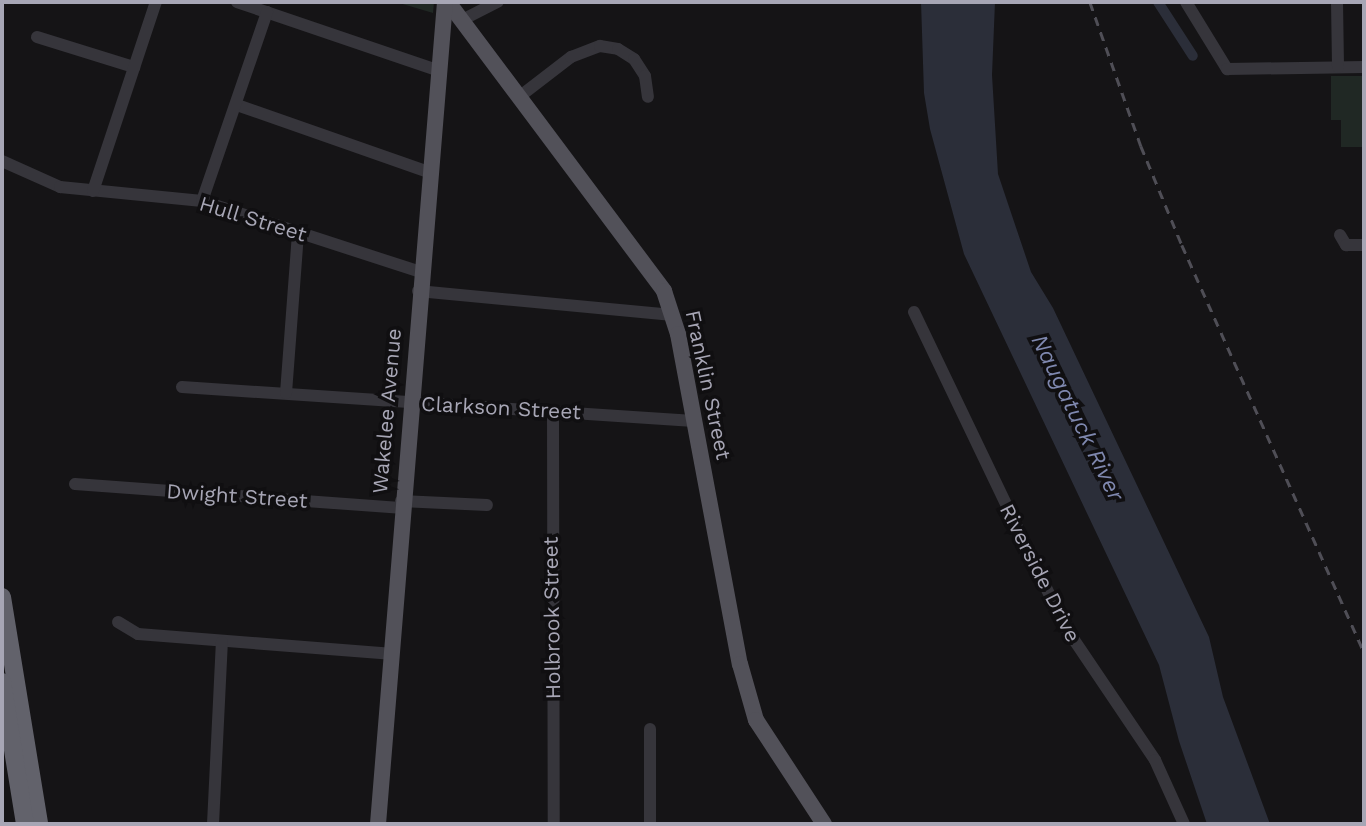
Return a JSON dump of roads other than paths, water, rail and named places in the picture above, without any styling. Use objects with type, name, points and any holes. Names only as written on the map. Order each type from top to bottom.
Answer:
[{"type":"highway","points":[[2,597],[39,824]]},
{"type":"highway","points":[[2,682],[25,824]]},
{"type":"main road","name":"Franklin Street","points":[[446,2],[464,19],[519,97],[652,271],[673,315],[740,664],[756,720],[824,824]]},
{"type":"main road","name":"Wakelee Avenue","points":[[378,824],[400,505],[428,172],[446,2]]},
{"type":"street","points":[[93,191],[156,2]]},
{"type":"street","points":[[237,2],[438,70]]},
{"type":"street","points":[[464,19],[498,2]]},
{"type":"street","points":[[1186,2],[1227,69],[1364,67]]},
{"type":"street","points":[[1338,2],[1338,67]]},
{"type":"street","points":[[202,201],[267,12]]},
{"type":"street","points":[[37,37],[134,67]]},
{"type":"street","points":[[519,97],[570,57],[600,46],[618,50],[634,60],[645,76],[648,97]]},
{"type":"street","points":[[237,105],[428,172]]},
{"type":"street","name":"Hull Street","points":[[2,161],[47,183],[93,191],[202,201],[421,272]]},
{"type":"street","points":[[286,393],[298,232]]},
{"type":"street","points":[[1340,235],[1346,245],[1364,245]]},
{"type":"street","points":[[418,291],[673,315]]},
{"type":"street","name":"Riverside Drive","points":[[914,312],[1064,625],[1155,760],[1184,824]]},
{"type":"street","name":"Clarkson Street","points":[[182,387],[695,421]]},
{"type":"street","name":"Holbrook Street","points":[[553,411],[554,824]]},
{"type":"street","name":"Dwight Street","points":[[75,484],[400,505],[487,505]]},
{"type":"street","points":[[118,622],[138,634],[390,654]]},
{"type":"street","points":[[213,824],[222,642]]},
{"type":"street","points":[[650,729],[650,824]]},
{"type":"water","name":"Naugatuck River","points":[[921,2],[995,2],[992,75],[998,174],[1031,272],[1053,308],[1209,637],[1223,697],[1270,824],[1207,824],[1179,741],[1159,665],[964,254],[930,129],[924,93]]},
{"type":"waterway","points":[[1158,2],[1193,56]]},
{"type":"railway","points":[[1090,2],[1141,146],[1182,245],[1364,651]]}]
